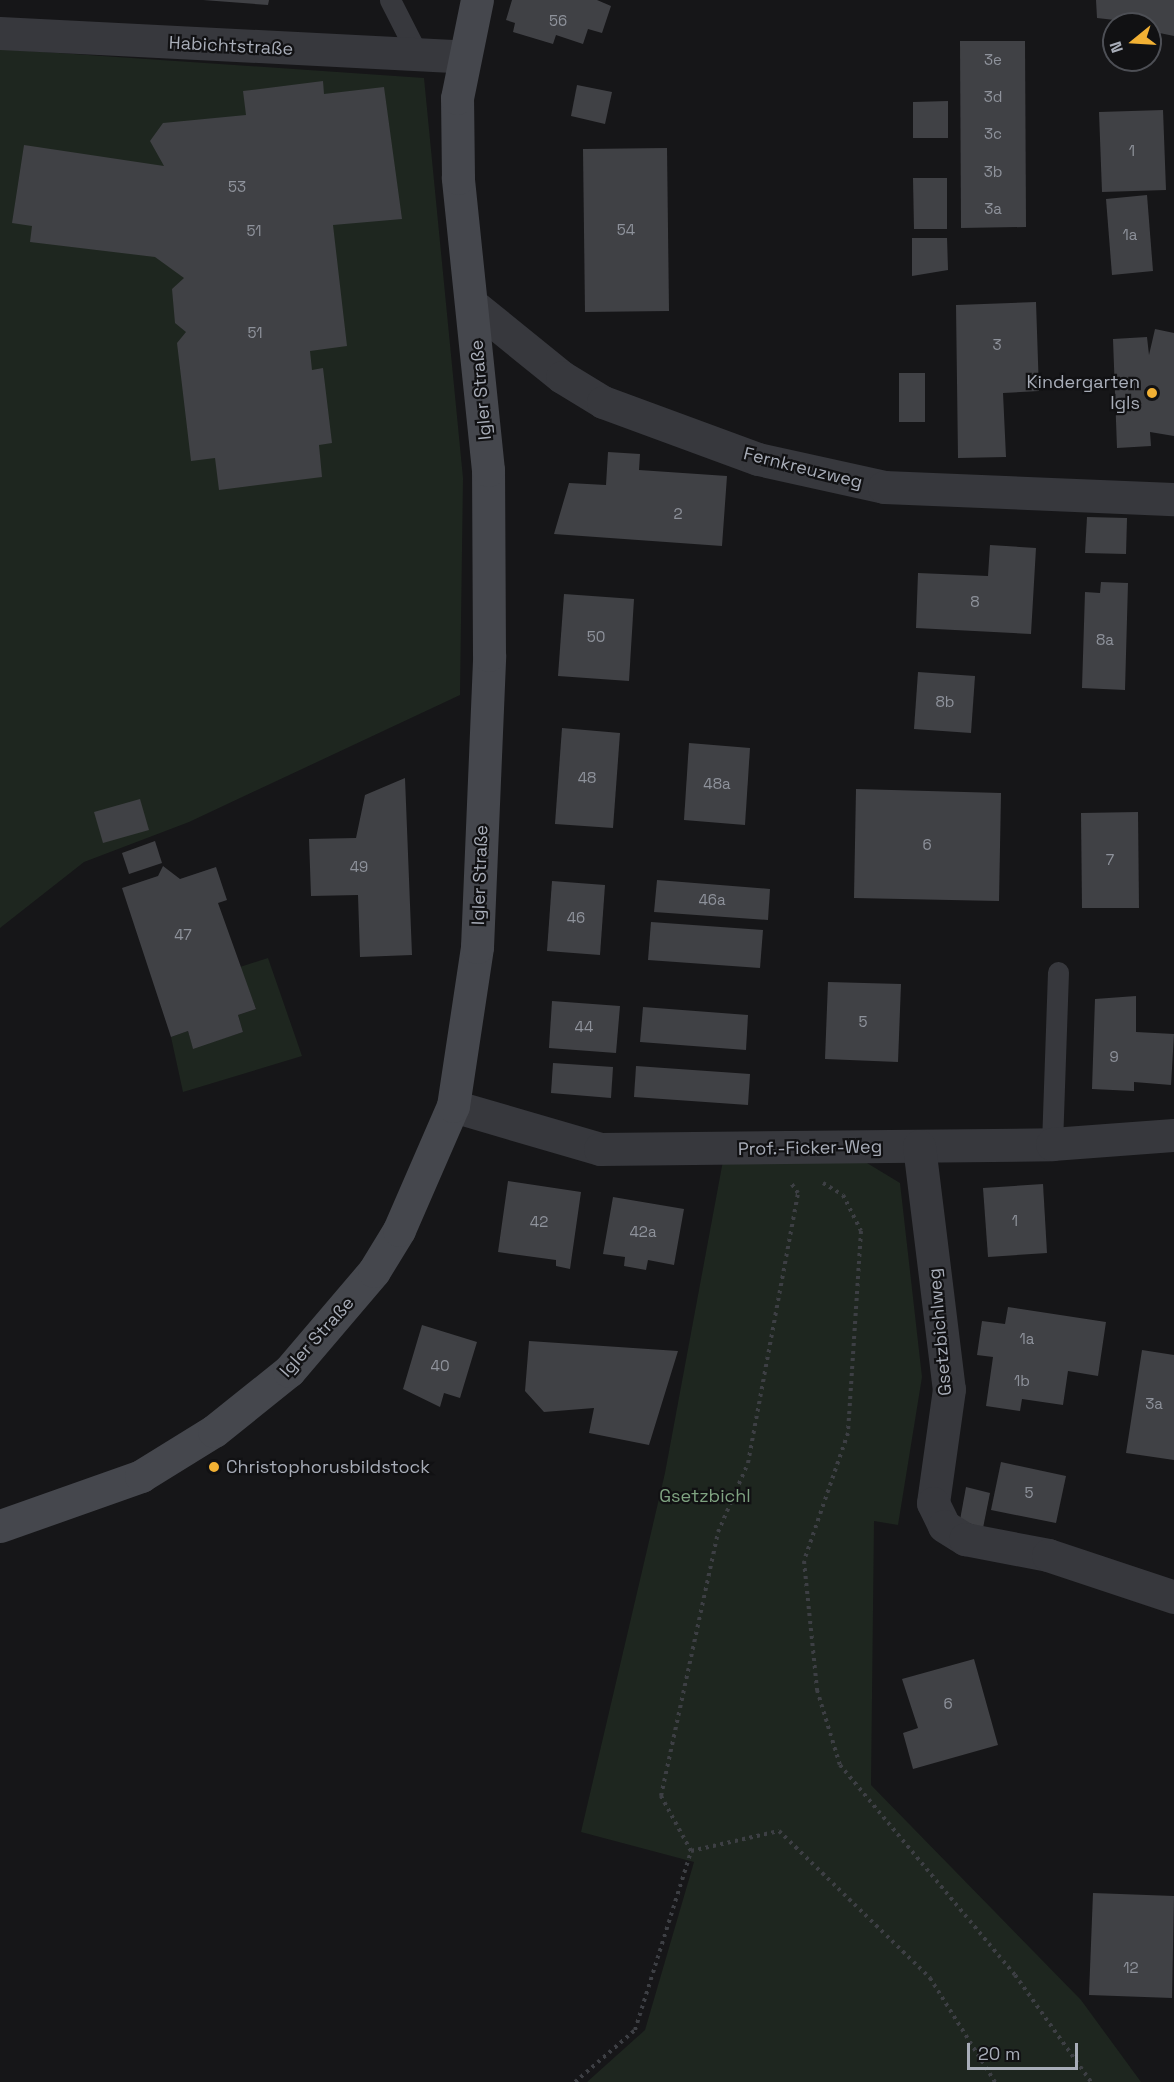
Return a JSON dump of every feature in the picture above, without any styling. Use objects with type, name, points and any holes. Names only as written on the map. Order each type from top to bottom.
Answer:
[{"type":"main road","name":"Igler Straße","points":[[0,1526],[141,1476],[214,1431],[289,1371],[374,1271],[399,1230],[453,1106],[477,947],[489,644],[488,471],[473,305],[458,178],[462,56],[477,0]]},
{"type":"street","name":"Habichtstraße","points":[[0,33],[462,56]]},
{"type":"street","name":"Fernkreuzweg","points":[[473,305],[562,377],[603,402],[758,459],[884,487],[1174,499]]},
{"type":"street","name":"Prof.-Ficker-Weg","points":[[453,1106],[600,1149],[766,1149],[1052,1144],[1174,1135]]},
{"type":"street","name":"Gsetzbichlweg","points":[[919,1146],[949,1389],[933,1503],[944,1526],[965,1539],[1048,1555],[1174,1597]]},
{"type":"lane","points":[[390,0],[418,55]]},
{"type":"lane","points":[[1052,1144],[1058,972]]},
{"type":"path","points":[[575,2082],[635,2030],[691,1851],[661,1796],[718,1532],[748,1463],[798,1193],[766,1149]]},
{"type":"path","points":[[814,1178],[843,1195],[861,1230],[848,1432],[804,1561],[820,1701],[840,1764],[1016,1975],[1091,2082]]},
{"type":"path","points":[[691,1851],[779,1831],[856,1901],[930,1978],[995,2082]]},
{"type":"green space","points":[[0,49],[424,78],[463,478],[460,695],[189,822],[84,862],[0,928]]},
{"type":"green space","points":[[268,958],[302,1056],[183,1092],[171,1037],[188,1031],[193,1048],[243,1032],[238,1015],[256,1009],[240,967]]},
{"type":"green space","name":"Gsetzbichl","points":[[725,1150],[857,1157],[900,1183],[922,1377],[898,1525],[874,1521],[871,1785],[1081,2000],[1141,2082],[587,2082],[645,2030],[694,1862],[581,1832],[665,1473]]},
{"type":"building","points":[[203,0],[269,0],[268,5]]},
{"type":"building","points":[[512,0],[597,0],[611,6],[602,33],[588,29],[583,44],[556,35],[553,44],[513,32],[515,23],[506,20]]},
{"type":"building","points":[[1096,0],[1174,0],[1174,36],[1162,34],[1162,12],[1102,12],[1102,19],[1097,18]]},
{"type":"building","points":[[960,41],[1025,41],[1026,227],[961,228]]},
{"type":"building","points":[[323,81],[324,94],[384,87],[402,219],[333,225],[347,346],[310,351],[312,370],[323,368],[332,443],[319,445],[322,477],[219,490],[215,458],[191,461],[177,343],[186,332],[175,323],[172,289],[184,278],[155,257],[30,242],[32,226],[12,223],[24,145],[164,166],[150,141],[163,123],[246,115],[243,91]]},
{"type":"building","points":[[577,85],[612,92],[605,124],[571,116]]},
{"type":"building","points":[[948,101],[948,138],[913,138],[913,102]]},
{"type":"building","points":[[1163,110],[1166,190],[1102,192],[1099,112]]},
{"type":"building","points":[[667,148],[669,311],[585,312],[583,149]]},
{"type":"building","points":[[913,178],[947,178],[947,229],[914,229]]},
{"type":"building","points":[[1147,195],[1153,271],[1112,275],[1106,199]]},
{"type":"building","points":[[912,238],[947,238],[948,270],[912,276]]},
{"type":"building","points":[[1036,302],[1039,391],[1003,393],[1006,457],[958,458],[956,305]]},
{"type":"building","points":[[1155,329],[1174,333],[1174,436],[1150,432],[1151,446],[1117,448],[1113,339],[1147,337],[1149,355]]},
{"type":"building","points":[[899,373],[925,373],[925,422],[899,422]]},
{"type":"building","points":[[608,452],[640,454],[639,470],[727,476],[722,546],[554,534],[569,483],[606,485]]},
{"type":"building","points":[[1087,517],[1127,518],[1126,554],[1085,553]]},
{"type":"building","points":[[990,545],[1036,548],[1031,634],[916,628],[918,573],[988,576]]},
{"type":"building","points":[[1101,582],[1128,583],[1125,690],[1082,688],[1085,592],[1100,593]]},
{"type":"building","points":[[564,594],[634,599],[629,681],[558,676]]},
{"type":"building","points":[[918,672],[975,676],[971,733],[914,729]]},
{"type":"building","points":[[562,728],[620,733],[613,828],[555,824]]},
{"type":"building","points":[[689,743],[750,748],[745,825],[684,820]]},
{"type":"building","points":[[405,778],[412,955],[360,957],[358,895],[311,896],[309,839],[356,838],[365,795]]},
{"type":"building","points":[[856,789],[1001,793],[999,901],[854,898]]},
{"type":"building","points":[[140,799],[149,830],[103,843],[94,812]]},
{"type":"building","points":[[1138,812],[1139,908],[1082,908],[1081,813]]},
{"type":"building","points":[[155,841],[162,863],[129,874],[122,853]]},
{"type":"building","points":[[163,866],[180,879],[216,867],[227,900],[218,903],[256,1009],[238,1015],[243,1032],[193,1049],[188,1031],[171,1037],[122,888],[158,876]]},
{"type":"building","points":[[657,880],[770,889],[768,920],[654,912]]},
{"type":"building","points":[[552,881],[605,885],[600,955],[547,951]]},
{"type":"building","points":[[651,922],[763,930],[760,968],[648,960]]},
{"type":"building","points":[[828,982],[901,984],[898,1062],[825,1059]]},
{"type":"building","points":[[1136,996],[1136,1032],[1174,1034],[1171,1085],[1134,1082],[1134,1091],[1092,1089],[1095,999]]},
{"type":"building","points":[[552,1001],[620,1006],[616,1053],[549,1048]]},
{"type":"building","points":[[643,1007],[748,1015],[746,1050],[640,1042]]},
{"type":"building","points":[[553,1063],[613,1067],[611,1098],[551,1093]]},
{"type":"building","points":[[636,1066],[750,1074],[748,1105],[634,1097]]},
{"type":"building","points":[[508,1181],[581,1192],[570,1269],[556,1266],[556,1260],[498,1252]]},
{"type":"building","points":[[1043,1184],[1047,1253],[988,1257],[983,1188]]},
{"type":"building","points":[[613,1197],[684,1209],[674,1265],[648,1260],[646,1270],[624,1266],[625,1257],[603,1254]]},
{"type":"building","points":[[1008,1307],[1106,1322],[1098,1376],[1068,1371],[1063,1405],[1022,1399],[1020,1411],[986,1406],[993,1357],[977,1355],[982,1321],[1005,1324]]},
{"type":"building","points":[[422,1325],[477,1342],[460,1398],[444,1393],[440,1407],[403,1389]]},
{"type":"building","points":[[529,1341],[678,1351],[649,1445],[589,1433],[594,1408],[544,1412],[525,1391]]},
{"type":"building","points":[[1142,1350],[1174,1355],[1174,1460],[1126,1453]]},
{"type":"building","points":[[1001,1462],[1066,1476],[1056,1523],[991,1510]]},
{"type":"building","points":[[966,1487],[990,1493],[983,1528],[960,1520]]},
{"type":"building","points":[[974,1659],[998,1745],[913,1769],[903,1733],[918,1728],[902,1679]]},
{"type":"building","points":[[1093,1893],[1174,1896],[1172,1998],[1089,1995]]},
{"type":"place","name":"Kindergarten Igls","points":[[1152,393]]},
{"type":"place","name":"Christophorusbildstock","points":[[214,1467]]}]
